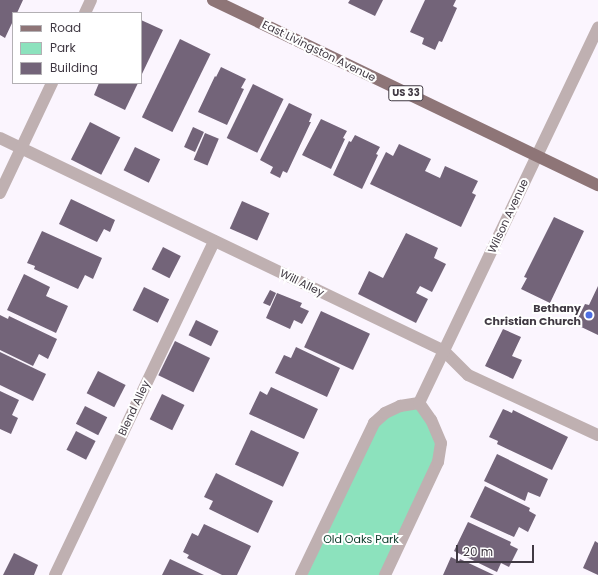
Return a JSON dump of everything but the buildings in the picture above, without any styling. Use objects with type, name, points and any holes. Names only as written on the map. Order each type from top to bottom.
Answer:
[{"type":"main road","name":"East Livingston Avenue","points":[[214,0],[598,186]]},
{"type":"street","points":[[85,12],[91,0]]},
{"type":"street","name":"Wilson Avenue","points":[[419,403],[598,28]]},
{"type":"street","points":[[0,192],[52,84]]},
{"type":"street","name":"Will Alley","points":[[0,138],[444,351],[468,375],[598,435]]},
{"type":"street","name":"Blend Alley","points":[[55,575],[214,241]]},
{"type":"street","points":[[301,575],[374,423],[390,411],[400,406],[419,403],[431,420],[441,443],[438,462],[385,575]]},
{"type":"green space","name":"Old Oaks Park","points":[[418,405],[440,442],[435,463],[382,575],[307,575],[380,422],[388,414]]},
{"type":"place","name":"Bethany Christian Church","points":[[589,315]]}]
